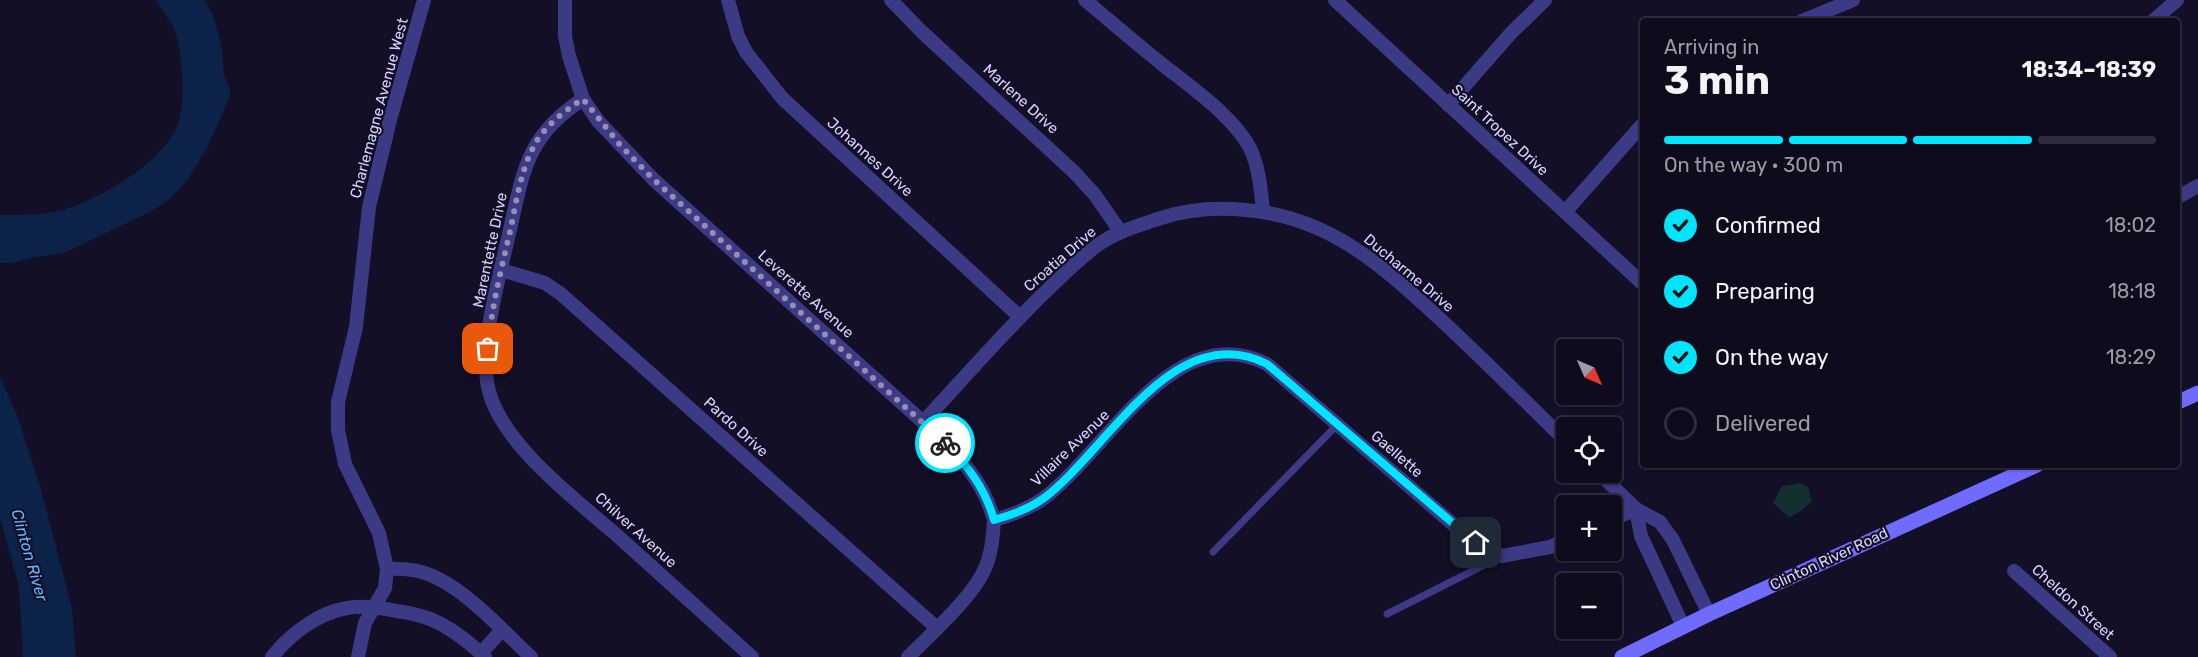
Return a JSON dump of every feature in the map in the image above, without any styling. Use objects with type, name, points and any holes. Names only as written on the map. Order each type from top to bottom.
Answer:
[{"type":"street","name":"Charlemagne Avenue West","points":[[358,657],[365,623],[385,588],[387,569],[379,533],[342,453],[338,430],[338,402],[356,327],[369,207],[391,116],[424,0]]},
{"type":"street","points":[[565,0],[565,36],[568,56],[583,99]]},
{"type":"street","name":"Johannes Drive","points":[[728,0],[738,36],[746,52],[782,98],[1020,317]]},
{"type":"street","name":"Marlene Drive","points":[[891,0],[921,31],[1075,173],[1095,195],[1120,231]]},
{"type":"street","points":[[1085,0],[1190,86],[1240,134],[1253,155],[1260,183],[1263,211]]},
{"type":"street","name":"Saint Tropez Drive","points":[[1335,0],[1640,281]]},
{"type":"street","points":[[1448,105],[1511,33],[1545,0]]},
{"type":"street","points":[[1809,18],[1853,0]]},
{"type":"street","points":[[2156,18],[2177,0]]},
{"type":"street","name":"Marentette Drive","points":[[502,423],[488,388],[486,367],[489,331],[515,207],[532,149],[548,127],[563,112],[583,99]]},
{"type":"street","name":"Leverette Avenue","points":[[583,99],[621,146],[653,179],[923,422],[973,473],[984,490],[994,520]]},
{"type":"street","points":[[1565,212],[1640,127]]},
{"type":"street","points":[[2180,196],[2198,186]]},
{"type":"street","name":"Croatia Drive","points":[[923,422],[1020,317],[1055,283],[1094,248],[1120,231],[1194,210],[1222,208],[1263,211]]},
{"type":"street","name":"Ducharme Drive","points":[[1263,211],[1307,222],[1334,235],[1377,264],[1463,341],[1556,431]]},
{"type":"street","name":"Pardo Drive","points":[[501,270],[545,283],[561,294],[938,628]]},
{"type":"street","name":"Gaellette","points":[[1211,355],[1240,354],[1267,364],[1464,535],[1502,556]]},
{"type":"street","name":"Villaire Avenue","points":[[994,520],[1011,516],[1044,498],[1067,478],[1150,390],[1174,372],[1211,355]]},
{"type":"street","points":[[2180,401],[2198,393]]},
{"type":"street","name":"Chilver Avenue","points":[[502,423],[541,467],[752,657]]},
{"type":"street","name":"Clinton River Road","points":[[1622,657],[1683,626],[2030,468]]},
{"type":"street","points":[[1609,483],[1636,509],[1659,522],[1672,540],[1709,614]]},
{"type":"street","points":[[1622,515],[1636,509]]},
{"type":"street","points":[[1636,509],[1641,536],[1683,626]]},
{"type":"street","points":[[908,657],[938,628],[980,580],[991,548],[994,520]]},
{"type":"street","points":[[1502,556],[1556,544]]},
{"type":"street","points":[[387,569],[413,570],[437,578],[470,601],[531,657]]},
{"type":"street","name":"Cheldon Street","points":[[2014,571],[2110,657]]},
{"type":"street","points":[[272,657],[303,627],[348,607],[376,607],[409,613],[440,624],[458,634],[483,655],[502,630]]},
{"type":"lane","points":[[1213,552],[1338,424]]},
{"type":"lane","points":[[1387,614],[1502,556]]},
{"type":"green space","points":[[1800,483],[1808,487],[1812,501],[1800,512],[1789,517],[1773,503],[1782,486]]},
{"type":"water","points":[[156,0],[204,0],[213,15],[221,45],[224,75],[230,89],[229,99],[208,146],[186,182],[168,200],[152,211],[64,253],[12,263],[0,263],[0,215],[52,212],[69,208],[98,195],[114,187],[142,167],[166,144],[175,131],[179,122],[182,96],[180,53],[175,31]]},
{"type":"water","name":"Clinton River","points":[[0,377],[18,418],[40,486],[72,608],[76,657],[23,657],[19,587],[0,517]]},
{"type":"way so far","points":[[488,349],[489,331],[501,270],[515,207],[532,149],[548,127],[563,112],[583,99],[598,121],[653,179],[945,443]]},
{"type":"route","points":[[945,443],[973,473],[984,490],[994,520],[1011,516],[1044,498],[1067,478],[1150,390],[1174,372],[1211,355],[1240,354],[1267,364],[1476,543]]}]
